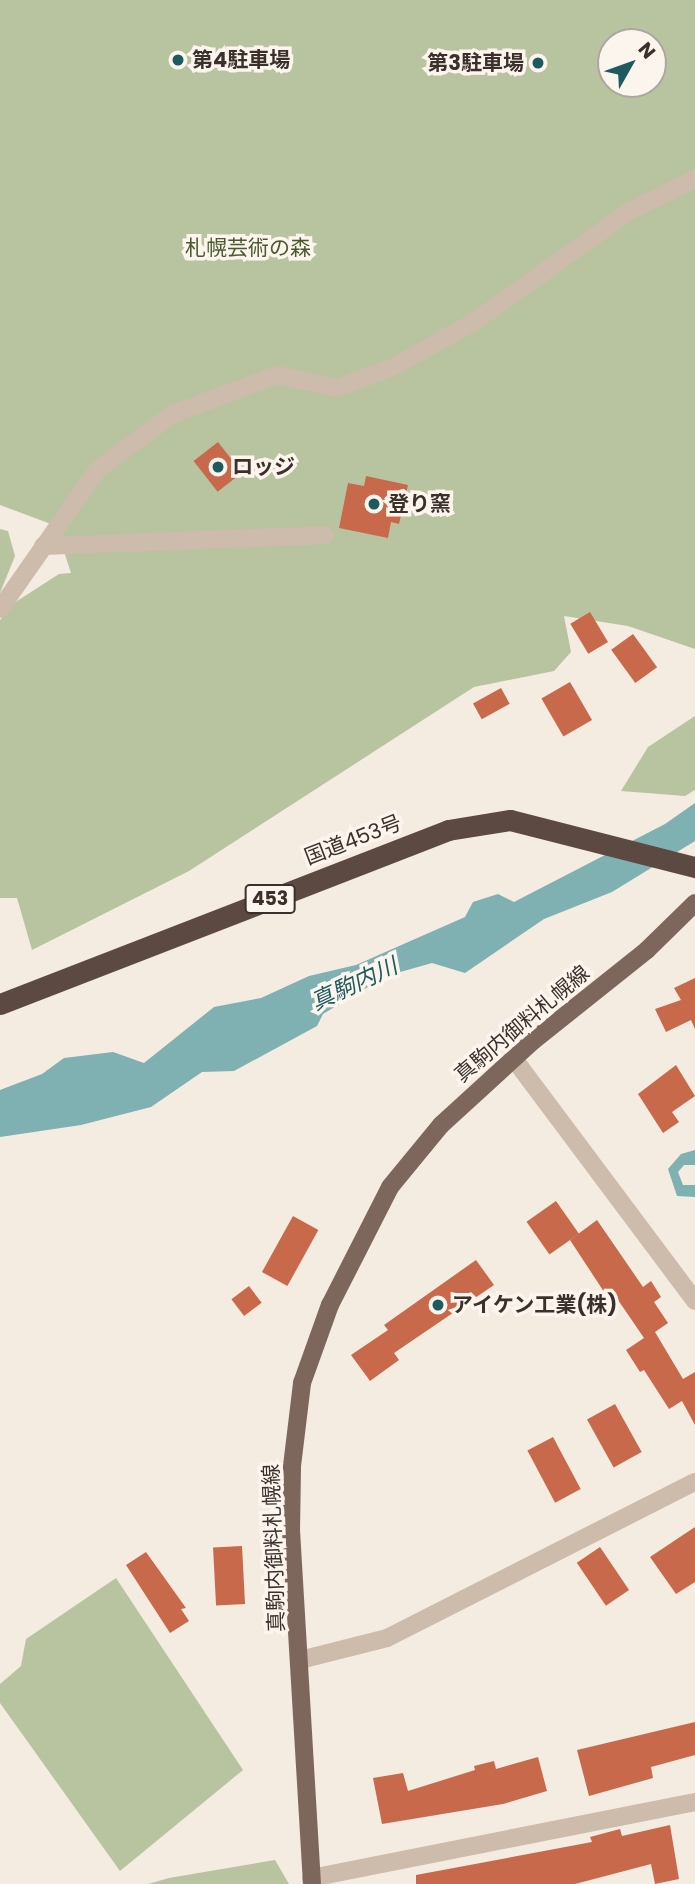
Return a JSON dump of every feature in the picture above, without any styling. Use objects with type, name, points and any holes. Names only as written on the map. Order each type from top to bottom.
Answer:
[{"type":"highway","name":"国道453号","points":[[0,1004],[449,830],[510,820],[546,826],[670,863],[695,867]]},
{"type":"main road","name":"真駒内御料札幌線","points":[[311,1881],[292,1466],[302,1383],[330,1305],[390,1186],[442,1125],[514,1059],[647,950],[695,902]]},
{"type":"street","points":[[0,609],[98,469],[173,414],[276,374],[337,388],[393,367],[474,322],[628,212],[695,179]]},
{"type":"street","points":[[43,546],[325,535]]},
{"type":"street","points":[[514,1059],[695,1301]]},
{"type":"street","points":[[300,1660],[387,1639],[695,1482]]},
{"type":"street","points":[[311,1881],[695,1802]]},
{"type":"green space","name":"札幌芸術の森","points":[[0,0],[695,0],[695,649],[628,626],[564,616],[571,652],[554,671],[474,687],[189,871],[32,950],[17,898],[0,898],[0,620],[14,603],[59,574],[71,573],[54,521],[51,524],[0,505]]},
{"type":"green space","points":[[0,529],[8,531],[15,556],[0,593]]},
{"type":"green space","points":[[695,716],[695,790],[685,796],[621,791],[648,747]]},
{"type":"green space","points":[[116,1578],[243,1770],[120,1871],[0,1703],[0,1684],[21,1666],[26,1639]]},
{"type":"green space","points":[[275,1860],[289,1884],[148,1884],[169,1878]]},
{"type":"water","name":"真駒内川","points":[[695,803],[695,841],[612,892],[544,919],[465,973],[432,963],[386,976],[323,1014],[317,1026],[234,1071],[202,1072],[151,1107],[81,1125],[0,1137],[0,1090],[42,1074],[64,1058],[113,1052],[144,1063],[214,1007],[261,998],[309,976],[356,965],[465,917],[473,902],[498,894],[514,902],[665,824]]},
{"type":"water","points":[[695,1150],[695,1165],[684,1165],[678,1172],[683,1185],[695,1185],[695,1197],[677,1196],[668,1169],[681,1154]]},
{"type":"building","name":"ロッジ","points":[[218,442],[242,473],[218,492],[194,461]]},
{"type":"building","name":"登り窯","points":[[366,476],[408,485],[399,524],[391,522],[388,538],[339,528],[348,483],[364,486]]},
{"type":"building","points":[[590,612],[608,642],[588,654],[570,624]]},
{"type":"building","points":[[633,634],[657,667],[635,683],[611,650]]},
{"type":"building","points":[[570,682],[592,720],[563,737],[541,698]]},
{"type":"building","points":[[501,688],[510,704],[482,719],[473,704]]},
{"type":"building","points":[[695,978],[695,1029],[691,1020],[666,1032],[655,1009],[681,1000],[674,988]]},
{"type":"building","points":[[676,1065],[695,1096],[672,1112],[679,1122],[663,1133],[638,1094]]},
{"type":"building","points":[[556,1201],[579,1234],[549,1254],[527,1222]]},
{"type":"building","points":[[293,1216],[318,1230],[287,1286],[262,1272]]},
{"type":"building","points":[[597,1220],[643,1287],[651,1281],[661,1297],[654,1302],[668,1323],[655,1332],[683,1379],[695,1372],[695,1425],[682,1401],[669,1409],[644,1370],[640,1372],[626,1350],[644,1338],[616,1297],[610,1301],[570,1240]]},
{"type":"building","name":"アイケン工業(株)","points":[[476,1260],[494,1285],[394,1353],[399,1360],[370,1381],[351,1355],[388,1330],[384,1325]]},
{"type":"building","points":[[249,1286],[262,1303],[244,1316],[231,1299]]},
{"type":"building","points":[[615,1404],[642,1452],[614,1468],[587,1420]]},
{"type":"building","points":[[553,1437],[581,1489],[555,1503],[527,1451]]},
{"type":"building","points":[[695,1527],[695,1582],[676,1594],[650,1557]]},
{"type":"building","points":[[242,1546],[245,1604],[216,1605],[213,1548]]},
{"type":"building","points":[[600,1547],[629,1590],[606,1606],[577,1563]]},
{"type":"building","points":[[146,1552],[186,1608],[181,1609],[189,1621],[170,1633],[126,1565]]},
{"type":"building","points":[[695,1722],[695,1755],[651,1767],[653,1778],[589,1796],[577,1750]]},
{"type":"building","points":[[538,1757],[547,1791],[503,1804],[382,1824],[373,1778],[403,1773],[408,1791],[475,1770],[474,1766],[494,1761],[496,1769]]},
{"type":"building","points":[[670,1825],[679,1879],[655,1884],[651,1864],[575,1884],[416,1884],[416,1875],[592,1842],[590,1837],[620,1829],[622,1836]]},
{"type":"place","name":"第4駐車場","points":[[178,60]]},
{"type":"place","name":"第3駐車場","points":[[538,63]]},
{"type":"place","name":"ロッジ","points":[[218,467]]},
{"type":"place","name":"登り窯","points":[[374,504]]},
{"type":"place","name":"アイケン工業(株)","points":[[438,1305]]}]
